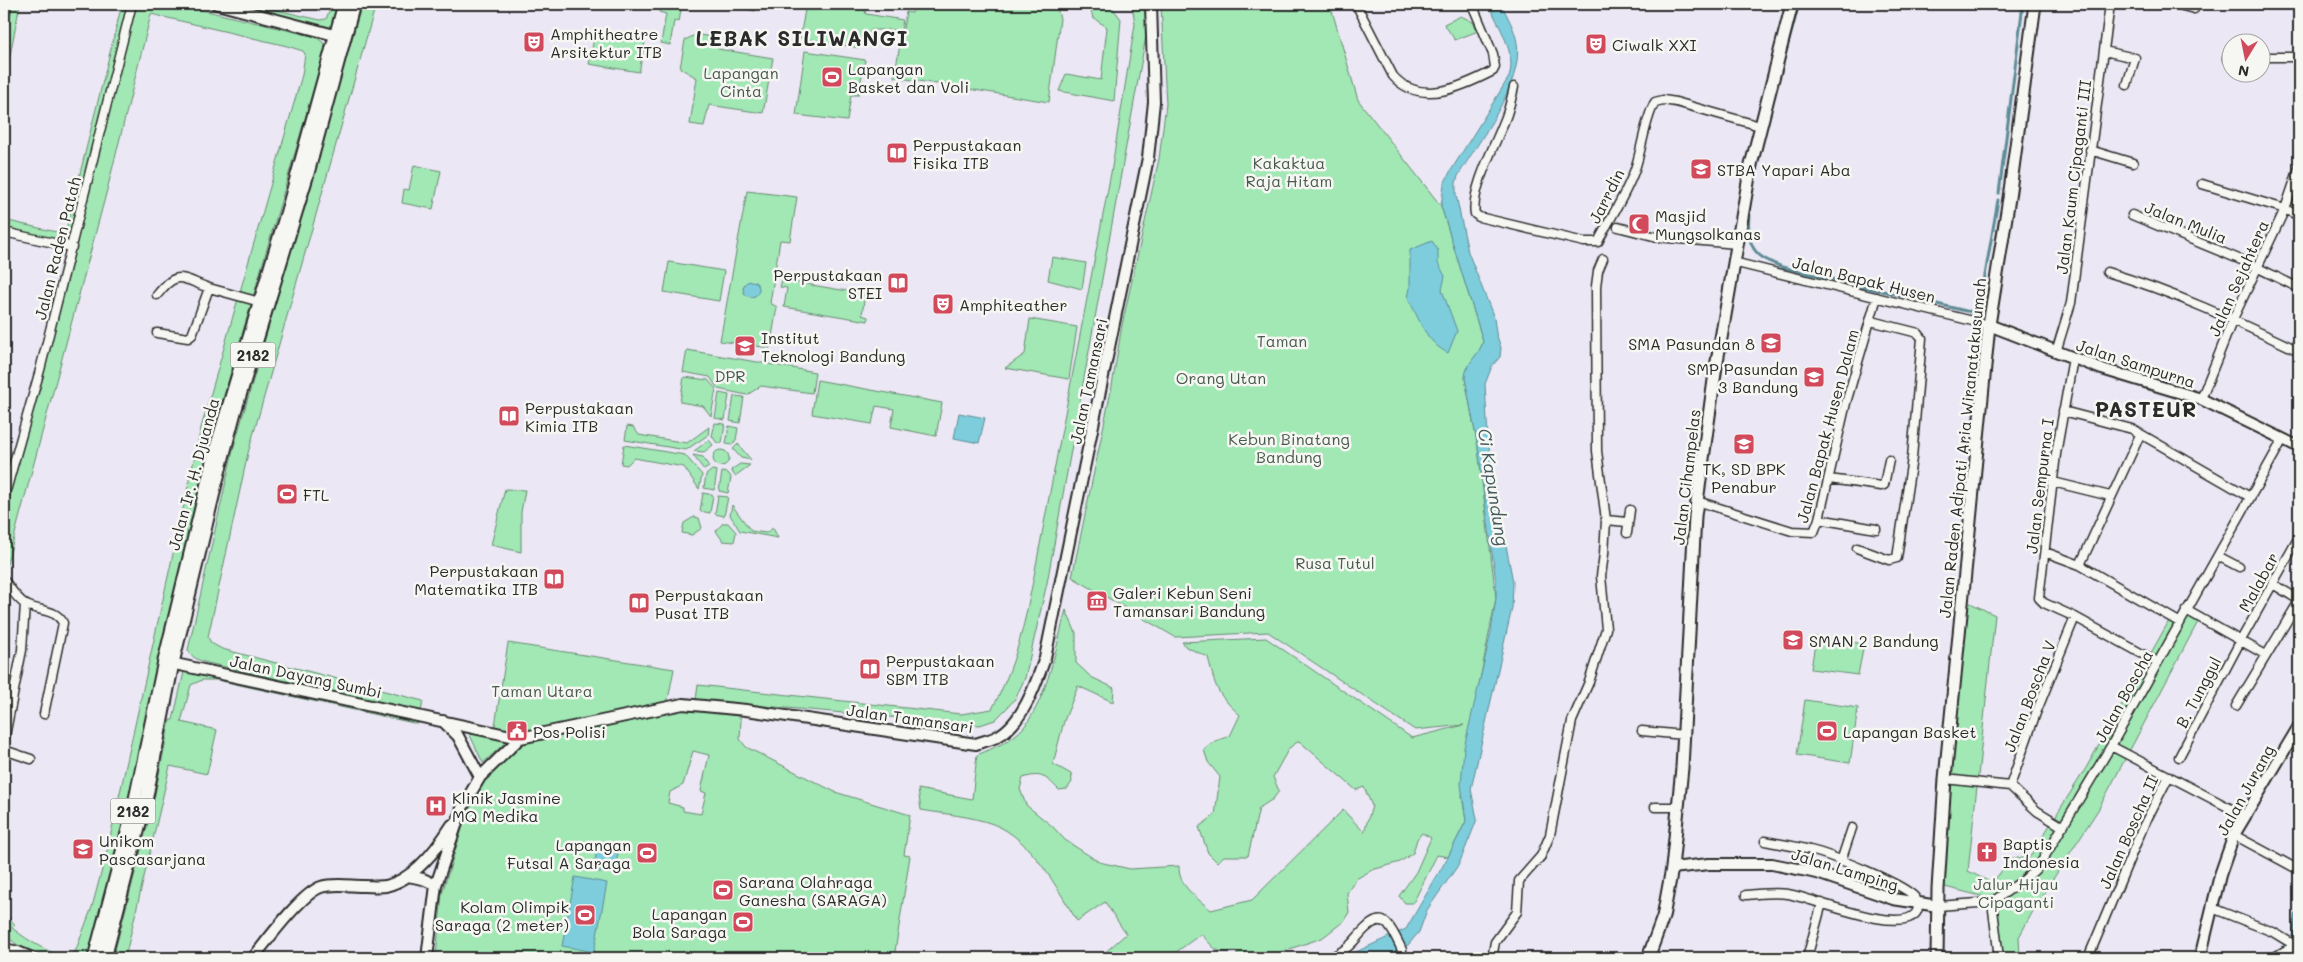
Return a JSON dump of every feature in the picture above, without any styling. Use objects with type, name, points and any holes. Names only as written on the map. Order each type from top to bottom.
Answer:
[{"type":"main road","points":[[217,4],[340,37]]},
{"type":"main road","name":"Jalan Ir. H. Djuanda","points":[[340,37],[344,4]]},
{"type":"main road","name":"Jalan Ir. H. Djuanda","points":[[94,958],[131,818],[168,662],[196,522],[302,176],[340,37],[354,4]]},
{"type":"main road","name":"Jalan Tamansari","points":[[520,738],[683,704],[746,710],[976,744],[998,736],[1012,726],[1032,693],[1045,658],[1148,158],[1154,102],[1152,4]]},
{"type":"main road","name":"Jalan Cihampelas","points":[[1648,958],[1663,917],[1672,868],[1684,735],[1697,501],[1733,262],[1760,126],[1792,4]]},
{"type":"main road","name":"Jalan Raden Adipati Aria Wiranatakusumah","points":[[1937,958],[1945,779],[1988,325],[2009,198],[2035,4]]},
{"type":"main road","name":"Jalan Ir. H. Djuanda","points":[[242,376],[260,302],[302,176]]},
{"type":"main road","name":"Jalan Sampurna","points":[[1988,325],[2056,352],[2072,361],[2201,400],[2299,447]]},
{"type":"main road","name":"Jalan Ir. H. Djuanda","points":[[105,958],[147,796],[168,662],[197,564],[231,411]]},
{"type":"main road","name":"Jalan Dayang Sumbi","points":[[168,662],[520,738]]},
{"type":"main road","points":[[442,720],[458,736],[480,777]]},
{"type":"main road","name":"Jalan Jurang","points":[[2200,958],[2220,875],[2234,835],[2296,737],[2299,726]]},
{"type":"main road","points":[[253,958],[286,917],[315,890],[322,886],[385,886],[408,876],[439,845],[480,777],[520,738]]},
{"type":"main road","points":[[427,958],[436,885],[462,808]]},
{"type":"main road","name":"Jalan Lamping","points":[[1672,868],[1709,864],[1772,864],[1817,873],[1871,893],[1919,904],[1938,906]]},
{"type":"main road","points":[[408,876],[423,878],[436,885]]},
{"type":"main road","points":[[9,951],[18,952],[32,958]]},
{"type":"street","points":[[4,22],[7,4]]},
{"type":"street","name":"Jalan Raden Patah","points":[[4,498],[72,247],[132,4]]},
{"type":"street","points":[[1356,4],[1393,76],[1400,85],[1410,89],[1432,92],[1461,87],[1493,71],[1495,67],[1493,54],[1472,4]]},
{"type":"street","name":"Jalan Kaum Cipaganti III","points":[[2056,352],[2071,303],[2110,4]]},
{"type":"street","points":[[2175,4],[2194,9]]},
{"type":"street","points":[[2104,51],[2135,58],[2127,85]]},
{"type":"street","points":[[2270,57],[2299,57]]},
{"type":"street","name":"Jarrdin","points":[[1514,87],[1506,115],[1490,151],[1475,202],[1475,214],[1479,218],[1588,243],[1599,242],[1604,228],[1613,218],[1635,170],[1656,102],[1662,100],[1676,102],[1760,126]]},
{"type":"street","points":[[2090,150],[2133,163]]},
{"type":"street","name":"Jalan Sejahtera","points":[[2201,400],[2233,319],[2285,209],[2299,168]]},
{"type":"street","points":[[2202,184],[2285,209],[2299,216]]},
{"type":"street","name":"Jalan Mulia","points":[[2132,215],[2257,267],[2299,288]]},
{"type":"street","points":[[1618,227],[1657,237],[1737,244]]},
{"type":"street","points":[[4,232],[72,247]]},
{"type":"street","points":[[1492,958],[1495,942],[1517,912],[1519,881],[1541,856],[1550,834],[1572,721],[1606,629],[1601,576],[1606,520],[1597,451],[1596,369],[1596,286],[1598,271],[1603,259]]},
{"type":"street","name":"Jalan Bapak Husen","points":[[1733,262],[1988,325]]},
{"type":"street","points":[[2107,272],[2157,287],[2233,319],[2299,351]]},
{"type":"street","points":[[157,295],[168,280],[177,278],[260,302]]},
{"type":"street","points":[[158,333],[188,338],[192,335],[209,288]]},
{"type":"street","name":"Jalan Bapak Husen Dalam","points":[[1697,501],[1792,531],[1811,534],[1814,532],[1829,479],[1846,403],[1877,298]]},
{"type":"street","points":[[1857,548],[1889,560],[1897,558],[1912,458],[1922,338],[1918,333],[1871,321]]},
{"type":"street","name":"Jalan Sempurna I","points":[[2072,361],[2062,410],[2039,598],[2050,606],[2075,617]]},
{"type":"street","points":[[2062,410],[2132,429],[2250,496]]},
{"type":"street","points":[[2080,565],[2110,496],[2140,435]]},
{"type":"street","name":"Jalan Boscha","points":[[1992,902],[2025,879],[2039,866],[2111,746],[2283,439]]},
{"type":"street","points":[[1829,479],[1882,486],[1884,485],[1889,460]]},
{"type":"street","points":[[2053,482],[2110,496]]},
{"type":"street","points":[[1627,533],[1630,510]]},
{"type":"street","points":[[1819,519],[1876,529]]},
{"type":"street","points":[[1606,520],[1627,522]]},
{"type":"street","name":"Malabar","points":[[2241,640],[2299,537]]},
{"type":"street","points":[[2045,552],[2080,565],[2179,622]]},
{"type":"street","points":[[2218,556],[2239,566]]},
{"type":"street","points":[[4,580],[25,604],[47,610],[58,617],[63,623],[44,714]]},
{"type":"street","points":[[2236,706],[2299,601],[2273,584]]},
{"type":"street","points":[[4,741],[22,650],[25,604]]},
{"type":"street","points":[[2186,610],[2266,655]]},
{"type":"street","points":[[2075,617],[2157,662]]},
{"type":"street","name":"Jalan Boscha V","points":[[2010,786],[2036,713],[2075,617]]},
{"type":"street","name":"B. Tunggul","points":[[2179,757],[2241,640]]},
{"type":"street","points":[[1642,731],[1684,735]]},
{"type":"street","name":"Jalan Boscha II","points":[[2088,958],[2143,827],[2169,776],[2111,746]]},
{"type":"street","points":[[4,750],[31,759]]},
{"type":"street","points":[[2169,776],[2245,816]]},
{"type":"street","points":[[1945,779],[2010,786],[2037,811],[2063,827]]},
{"type":"street","points":[[1655,807],[1679,807]]},
{"type":"street","points":[[1841,861],[1852,828]]},
{"type":"street","points":[[2234,835],[2299,870]]},
{"type":"street","name":"Jalan Lamping","points":[[1765,841],[1812,850],[1841,861],[1897,884],[1914,894],[1919,904]]},
{"type":"street","points":[[1746,895],[1787,894],[1882,920],[1902,921],[1914,914],[1919,904]]},
{"type":"street","points":[[1938,906],[1992,902],[1999,958]]},
{"type":"street","points":[[1807,958],[1822,903]]},
{"type":"street","points":[[2212,908],[2273,932],[2297,946]]},
{"type":"street","points":[[1330,958],[1352,943],[1368,926],[1377,922],[1384,922],[1393,933],[1402,950],[1398,958]]},
{"type":"street","points":[[2273,958],[2297,946]]},
{"type":"green space","points":[[8,4],[20,4],[4,86],[4,27]]},
{"type":"green space","points":[[122,4],[133,4],[71,246],[4,230],[4,220],[65,234]]},
{"type":"green space","points":[[136,4],[177,4],[316,37],[325,44],[325,50],[215,427],[121,851],[90,954],[88,958],[68,958],[74,955],[92,907],[107,851],[201,428],[302,75],[305,54],[303,51],[287,46],[151,14],[107,190],[4,575],[4,507],[52,334]]},
{"type":"green space","points":[[192,4],[251,4],[320,20],[326,19],[332,4],[338,4],[330,31],[312,33]]},
{"type":"green space","points":[[362,4],[376,4],[248,453],[208,637],[211,643],[222,649],[423,701],[421,712],[209,663],[195,658],[188,650],[234,446]]},
{"type":"green space","points":[[660,4],[682,4],[679,22],[674,21],[670,45],[661,43],[666,14],[659,12]]},
{"type":"green space","points":[[722,4],[757,4],[755,11]]},
{"type":"green space","points":[[806,4],[863,4],[866,14],[903,20],[901,30],[871,30],[860,48],[800,38]]},
{"type":"green space","points":[[914,4],[1056,4],[1060,19],[1049,102],[894,77],[906,12],[912,13]]},
{"type":"green space","points":[[1089,4],[1111,6],[1121,19],[1114,101],[1059,91],[1066,74],[1101,80],[1107,27],[1093,18]]},
{"type":"green space","points":[[1132,4],[1145,4],[1146,36],[1047,583],[1025,678],[1015,699],[995,720],[980,725],[696,700],[698,685],[961,714],[992,709],[1013,662],[1033,581],[1111,173],[1135,24]]},
{"type":"green space","name":"Kebun Binatang Bandung","points":[[1161,4],[1330,4],[1358,100],[1441,206],[1483,341],[1465,378],[1478,448],[1496,598],[1480,680],[1462,796],[1466,821],[1448,857],[1437,855],[1413,903],[1405,903],[1399,896],[1416,872],[1431,838],[1422,833],[1417,839],[1413,853],[1400,862],[1372,870],[1356,879],[1347,893],[1349,912],[1344,921],[1322,938],[1263,958],[1239,958],[1235,951],[1219,951],[1201,934],[1168,958],[1103,958],[1101,956],[1126,934],[1105,902],[1077,921],[1042,865],[1019,840],[1007,831],[985,821],[921,810],[918,789],[972,799],[977,755],[1002,744],[1019,732],[1032,715],[1039,701],[1050,671],[1066,610],[1076,633],[1076,663],[1091,677],[1114,688],[1113,702],[1078,686],[1064,721],[1053,764],[1071,774],[1072,782],[1067,789],[1059,790],[1043,777],[1023,778],[1020,789],[1026,805],[1052,826],[1065,840],[1099,862],[1130,869],[1179,866],[1185,886],[1211,910],[1252,900],[1343,810],[1364,832],[1372,806],[1364,787],[1356,790],[1299,741],[1289,748],[1273,777],[1279,791],[1273,799],[1259,808],[1248,856],[1224,856],[1217,862],[1208,853],[1199,827],[1215,815],[1220,777],[1208,762],[1204,750],[1215,741],[1230,736],[1240,715],[1221,695],[1208,657],[1186,647],[1182,642],[1266,638],[1412,738],[1464,725],[1415,730],[1268,632],[1175,637],[1072,577],[1112,386],[1122,325],[1159,159],[1166,104]]},
{"type":"green space","points":[[1461,16],[1473,22],[1478,31],[1455,40],[1444,24]]},
{"type":"green space","points":[[595,33],[645,42],[639,72],[589,64]]},
{"type":"green space","name":"Lapangan Cinta","points":[[695,35],[719,37],[718,49],[773,58],[763,113],[709,105],[704,126],[690,124],[697,78],[680,68],[685,40]]},
{"type":"green space","name":"Lapangan Basket dan Voli","points":[[805,51],[865,60],[858,95],[851,95],[847,121],[796,115]]},
{"type":"green space","points":[[414,165],[441,171],[433,209],[402,203],[404,189],[409,190]]},
{"type":"green space","points":[[747,191],[797,197],[790,241],[780,240],[770,303],[777,307],[770,348],[720,341]]},
{"type":"green space","points":[[1052,257],[1086,263],[1082,289],[1048,280]]},
{"type":"green space","points":[[669,262],[724,271],[719,301],[664,292]]},
{"type":"green space","points":[[782,280],[865,294],[862,315],[868,317],[868,321],[784,307],[787,288],[780,287]]},
{"type":"green space","points":[[1030,319],[1077,327],[1069,379],[1005,368],[1025,354]]},
{"type":"green space","name":"DPR","points":[[687,350],[815,372],[812,393],[761,386],[747,395],[718,389],[710,377],[683,372]]},
{"type":"green space","points":[[684,377],[708,380],[716,389],[711,416],[703,406],[680,402]]},
{"type":"green space","points":[[817,380],[942,403],[936,436],[891,427],[894,409],[876,406],[872,424],[812,414]]},
{"type":"green space","points":[[719,393],[729,395],[725,420],[715,418]]},
{"type":"green space","points":[[734,396],[744,397],[740,423],[730,421]]},
{"type":"green space","points":[[715,423],[725,424],[722,443],[717,443],[712,436]]},
{"type":"green space","points":[[627,426],[633,427],[639,435],[687,443],[709,427],[708,435],[686,450],[625,440]]},
{"type":"green space","points":[[729,426],[738,428],[736,440],[732,445],[726,444]]},
{"type":"green space","points":[[709,440],[713,445],[704,452],[694,451]]},
{"type":"green space","points":[[738,444],[751,460],[741,458],[733,449]]},
{"type":"green space","points":[[624,445],[685,455],[702,475],[699,489],[684,467],[634,458],[627,465],[621,464]]},
{"type":"green space","points":[[718,450],[724,450],[729,455],[727,464],[718,466],[713,461],[713,455]]},
{"type":"green space","points":[[693,455],[703,457],[709,467],[704,470]]},
{"type":"green space","points":[[740,464],[750,465],[735,476],[731,470]]},
{"type":"green space","points":[[712,470],[717,471],[714,490],[704,488],[706,475]]},
{"type":"green space","points":[[722,472],[728,473],[731,477],[728,493],[719,491]]},
{"type":"green space","points":[[505,489],[525,490],[521,512],[521,552],[491,545]]},
{"type":"green space","points":[[703,493],[713,495],[710,513],[700,511]]},
{"type":"green space","points":[[718,496],[728,497],[724,516],[715,514]]},
{"type":"green space","points":[[732,505],[751,531],[766,533],[773,528],[778,538],[740,531],[730,515]]},
{"type":"green space","points":[[694,517],[699,518],[702,528],[692,535],[682,533],[684,523]]},
{"type":"green space","points":[[723,523],[728,523],[736,532],[734,542],[723,541],[716,531]]},
{"type":"green space","name":"Jalur Hijau Cipaganti","points":[[1964,600],[1995,615],[1968,871],[1992,883],[2012,858],[2029,858],[2086,768],[2169,621],[2180,624],[2187,611],[2200,618],[2098,810],[2038,902],[2019,937],[2020,958],[2002,958],[1993,899],[1941,886]]},
{"type":"green space","points":[[1816,637],[1864,644],[1858,675],[1811,669]]},
{"type":"green space","name":"Taman Utara","points":[[508,643],[674,669],[667,705],[520,738],[494,732]]},
{"type":"green space","points":[[190,669],[420,716],[418,724],[217,680],[202,680],[191,685],[181,722],[217,730],[207,774],[170,766],[125,958],[113,958],[154,799],[170,720],[173,720],[184,672]]},
{"type":"green space","name":"Lapangan Basket","points":[[1805,700],[1858,708],[1850,763],[1797,755]]},
{"type":"green space","points":[[692,709],[738,716],[741,719],[740,739],[746,747],[835,792],[910,815],[904,855],[910,856],[894,958],[436,958],[442,893],[472,797],[482,780],[514,749],[524,744]],"holes":[[[693,751],[709,755],[701,791],[706,793],[701,814],[683,811],[683,807],[668,803],[670,792],[683,785]]]},
{"type":"green space","points":[[468,731],[508,740],[483,763]]},
{"type":"green space","points":[[4,911],[15,925],[12,928],[46,950],[68,958],[40,958],[21,948],[4,934]]},
{"type":"water","name":"Ci Kapundung","points":[[1489,4],[1501,4],[1506,13],[1516,38],[1517,59],[1514,76],[1498,112],[1458,176],[1456,195],[1468,252],[1494,318],[1501,348],[1500,357],[1492,366],[1485,384],[1488,439],[1494,483],[1513,582],[1512,608],[1471,789],[1477,819],[1459,864],[1427,910],[1419,932],[1408,945],[1380,958],[1343,958],[1406,929],[1448,857],[1466,821],[1461,784],[1464,748],[1491,632],[1496,598],[1496,582],[1478,448],[1465,378],[1467,368],[1479,351],[1483,341],[1441,206],[1444,184],[1450,172],[1509,77],[1511,59],[1509,49]]},
{"type":"water","points":[[1432,241],[1438,250],[1438,263],[1445,276],[1442,290],[1457,331],[1448,353],[1428,336],[1408,298],[1410,288],[1410,250]]},
{"type":"water","points":[[748,281],[754,281],[759,286],[757,295],[748,297],[743,292],[743,286]]},
{"type":"water","points":[[959,413],[985,418],[979,443],[954,438]]},
{"type":"water","points":[[597,850],[618,853],[614,874],[593,871]]},
{"type":"water","name":"Kolam Olimpik Saraga (2 meter)","points":[[575,877],[607,883],[594,952],[562,946]]},
{"type":"waterway","points":[[1783,62],[1799,4]]},
{"type":"waterway","points":[[1999,193],[2023,4]]},
{"type":"waterway","points":[[1780,72],[1783,64]]},
{"type":"waterway","points":[[1764,134],[1749,210],[1750,239],[1759,255],[1780,266]]},
{"type":"waterway","points":[[1879,290],[1966,311],[1976,312],[1979,310],[1998,200]]},
{"type":"waterway","points":[[1782,267],[1877,290]]},
{"type":"waterway","points":[[1555,827],[1564,784]]},
{"type":"waterway","points":[[2296,865],[2299,839]]},
{"type":"waterway","points":[[1533,871],[1544,859],[1547,852]]},
{"type":"waterway","points":[[2293,938],[2297,910],[2296,873]]},
{"type":"waterway","points":[[2266,958],[2288,944]]},
{"type":"place","name":"Amphitheatre Arsitektur ITB","points":[[534,42]]},
{"type":"place","name":"Ciwalk XXI","points":[[1596,44]]},
{"type":"place","name":"Lapangan Basket dan Voli","points":[[832,77]]},
{"type":"place","name":"Perpustakaan Fisika ITB","points":[[897,153]]},
{"type":"place","name":"STBA Yapari Aba","points":[[1701,169]]},
{"type":"place","name":"Masjid Mungsolkanas","points":[[1639,224]]},
{"type":"place","name":"Perpustakaan STEI","points":[[898,283]]},
{"type":"place","name":"Amphiteather","points":[[943,304]]},
{"type":"place","name":"SMA Pasundan 8","points":[[1771,343]]},
{"type":"place","name":"Institut Teknologi Bandung","points":[[745,346]]},
{"type":"place","name":"SMP Pasundan 3 Bandung","points":[[1814,377]]},
{"type":"place","name":"Perpustakaan Kimia ITB","points":[[509,416]]},
{"type":"place","name":"TK, SD BPK Penabur","points":[[1744,444]]},
{"type":"place","name":"FTL","points":[[287,494]]},
{"type":"place","name":"Perpustakaan Matematika ITB","points":[[554,579]]},
{"type":"place","name":"Galeri Kebun Seni Tamansari Bandung","points":[[1097,601]]},
{"type":"place","name":"Perpustakaan Pusat ITB","points":[[639,603]]},
{"type":"place","name":"SMAN 2 Bandung","points":[[1793,640]]},
{"type":"place","name":"Perpustakaan SBM ITB","points":[[870,669]]},
{"type":"place","name":"Pos Polisi","points":[[517,731]]},
{"type":"place","name":"Lapangan Basket","points":[[1827,731]]},
{"type":"place","name":"Klinik Jasmine MQ Medika","points":[[436,806]]},
{"type":"place","name":"Unikom Pascasarjana","points":[[83,849]]},
{"type":"place","name":"Baptis Indonesia","points":[[1987,852]]},
{"type":"place","name":"Lapangan Futsal A Saraga","points":[[647,853]]},
{"type":"place","name":"Sarana Olahraga Ganesha (SARAGA)","points":[[723,890]]},
{"type":"place","name":"Kolam Olimpik Saraga (2 meter)","points":[[585,915]]},
{"type":"place","name":"Lapangan Bola Saraga","points":[[743,922]]},
{"type":"district","name":"LEBAK SILIWANGI","points":[[802,37]]},
{"type":"district","name":"PASTEUR","points":[[2146,408]]},
{"type":"park label","name":"Kakaktua Raja Hitam","points":[[1289,171]]},
{"type":"park label","name":"Taman","points":[[1282,340]]},
{"type":"park label","name":"Orang Utan","points":[[1221,377]]},
{"type":"park label","name":"Rusa Tutul","points":[[1335,562]]}]
